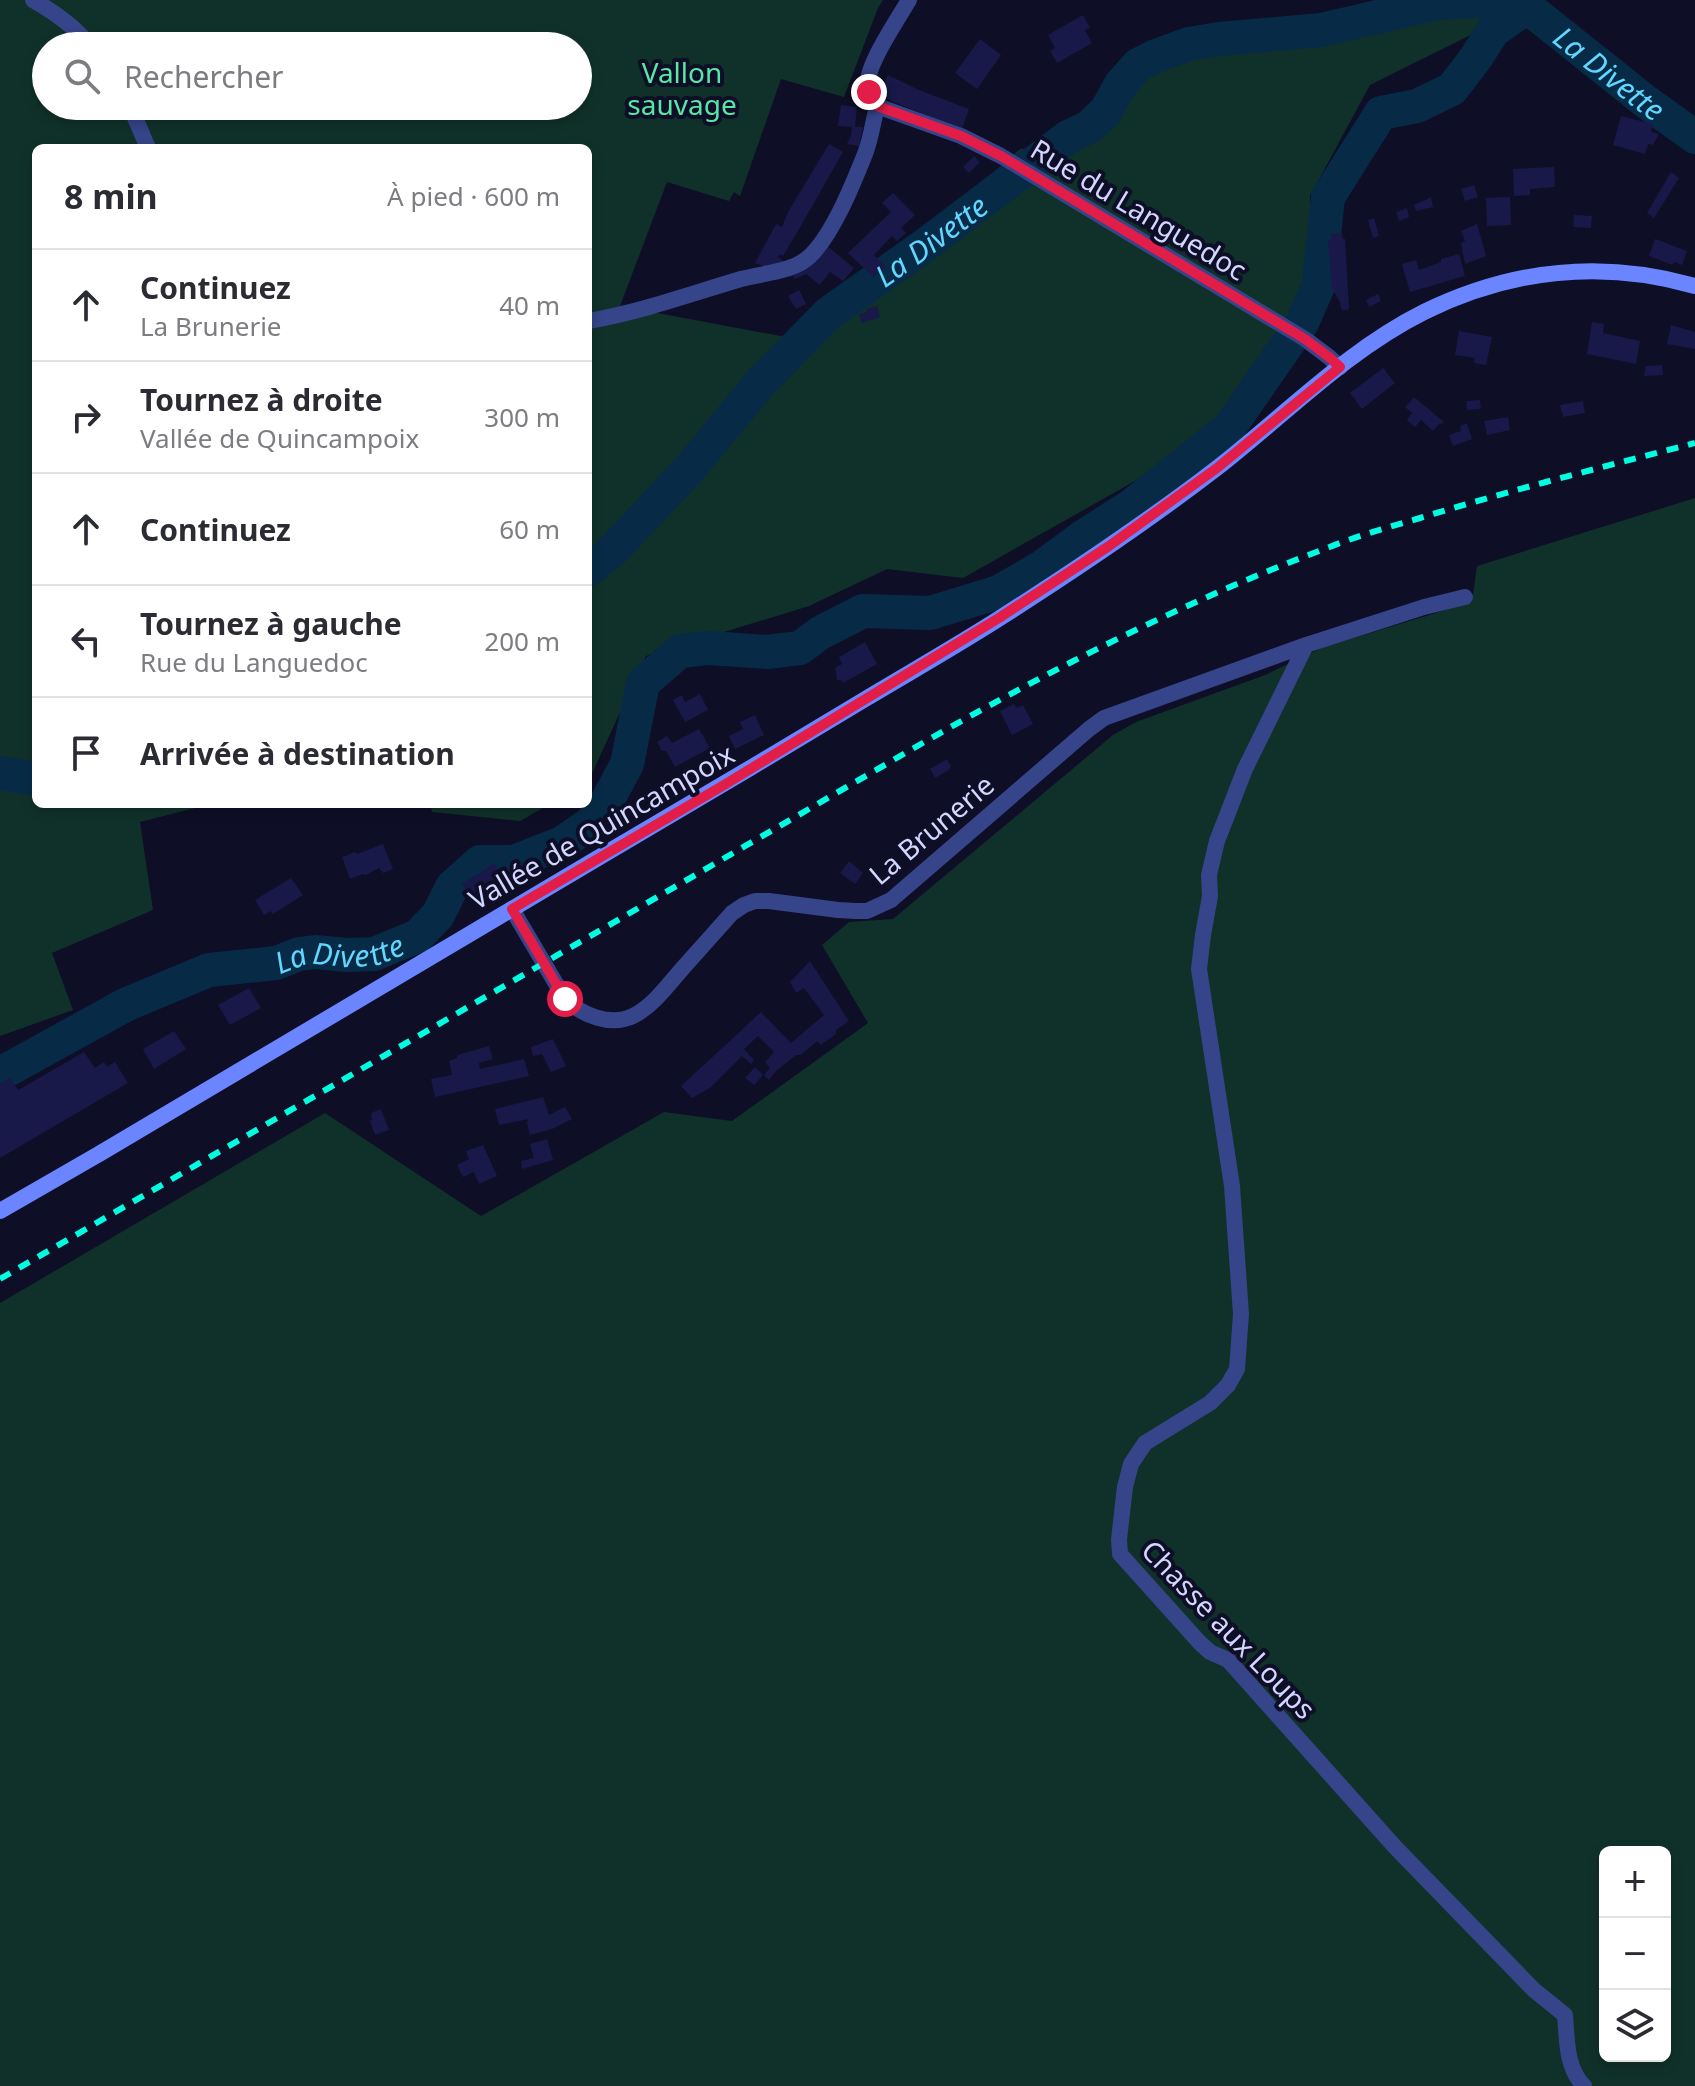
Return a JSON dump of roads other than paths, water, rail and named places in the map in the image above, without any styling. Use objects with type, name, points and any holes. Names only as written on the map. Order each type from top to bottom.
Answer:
[{"type":"main road","name":"Vallée de Quincampoix","points":[[0,1211],[736,777],[999,618],[1109,546],[1217,468],[1371,343],[1425,312],[1472,292],[1522,277],[1589,270],[1660,277],[1695,286]]},
{"type":"street","points":[[33,0],[57,14],[77,32]]},
{"type":"street","points":[[592,320],[626,314],[797,265],[808,259],[825,238],[866,152],[877,106],[869,92],[867,80],[872,65],[909,0]]},
{"type":"street","name":"Rue du Languedoc","points":[[877,106],[961,136],[1001,156],[1305,339],[1340,367]]},
{"type":"street","points":[[136,120],[146,144]]},
{"type":"street","name":"La Brunerie","points":[[512,909],[565,999],[590,1016],[605,1020],[631,1017],[656,998],[732,913],[744,905],[769,901],[867,911],[891,900],[1104,718],[1306,645],[1465,597]]},
{"type":"street","name":"Chasse aux Loups","points":[[1306,645],[1245,769],[1217,841],[1209,875],[1210,896],[1199,969],[1232,1186],[1241,1314],[1237,1369],[1228,1385],[1210,1403],[1145,1443],[1131,1464],[1125,1487],[1120,1554],[1200,1643],[1210,1652],[1228,1660],[1395,1847],[1534,1990],[1565,2015],[1570,2061],[1576,2078],[1584,2086]]},
{"type":"waterway","name":"La Divette","points":[[592,567],[613,550],[690,468],[761,382],[829,313],[1068,137],[1089,127],[1106,111],[1121,84],[1138,65],[1156,56],[1189,44],[1321,30],[1438,3],[1484,1],[1527,7],[1695,137]]},
{"type":"waterway","name":"La Divette","points":[[0,1074],[125,1005],[209,970],[276,963],[299,954],[315,952],[374,954],[418,936],[438,915],[452,887],[480,862],[514,862],[562,843],[591,823],[605,805],[627,764],[643,683],[680,651],[708,648],[767,652],[800,648],[820,633],[863,611],[930,613],[999,592],[1042,567],[1131,506],[1229,428],[1302,323],[1319,284],[1328,197],[1381,113],[1417,106],[1452,89],[1493,31],[1527,7]]},
{"type":"waterway","name":"La Divette","points":[[0,773],[32,778]]},
{"type":"railway","points":[[0,1279],[907,752],[1112,641],[1272,569],[1385,528],[1695,443]]},
{"type":"park label","name":"Vallon sauvage","points":[[682,88]]}]
